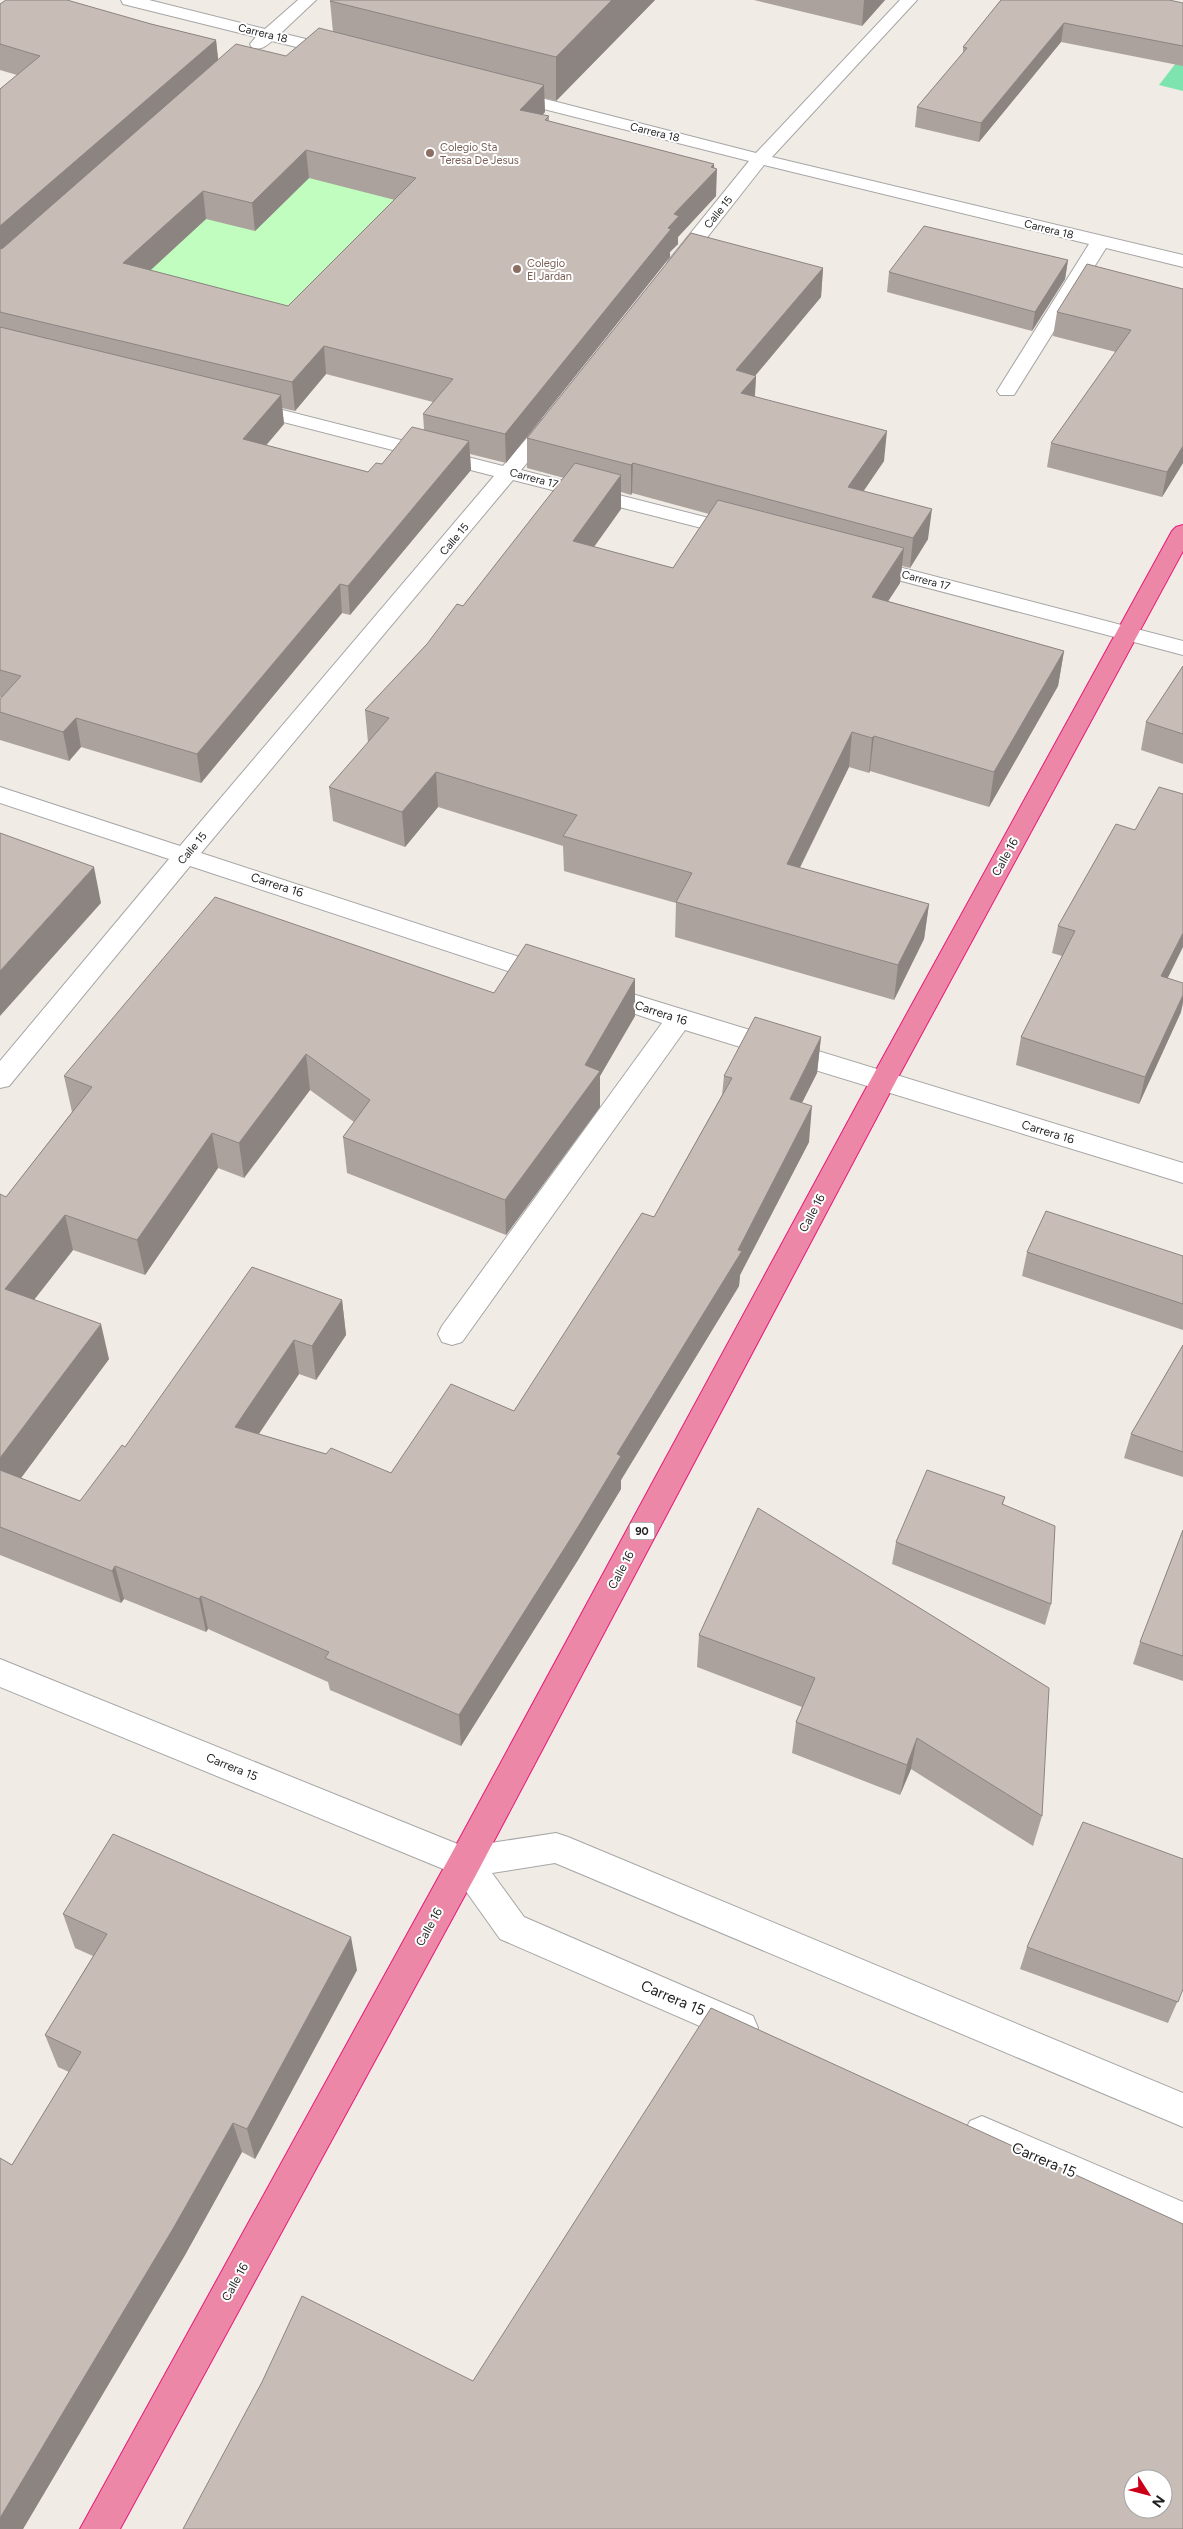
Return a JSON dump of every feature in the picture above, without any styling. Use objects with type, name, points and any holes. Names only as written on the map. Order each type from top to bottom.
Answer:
[{"type":"highway","name":"Calle 16","points":[[99,2529],[465,1862],[883,1080],[1183,531]]},
{"type":"street","name":"Carrera 18","points":[[129,0],[356,56]]},
{"type":"street","points":[[246,54],[308,0]]},
{"type":"street","name":"Calle 15","points":[[663,281],[760,159],[909,0]]},
{"type":"street","name":"Carrera 18","points":[[490,90],[760,159],[1183,261]]},
{"type":"street","points":[[1007,391],[1100,242]]},
{"type":"street","name":"Carrera 17","points":[[231,403],[761,537]]},
{"type":"street","name":"Calle 15","points":[[0,1079],[565,404]]},
{"type":"street","name":"Carrera 17","points":[[848,560],[1183,648]]},
{"type":"street","name":"Carrera 16","points":[[0,795],[679,1019],[1183,1173]]},
{"type":"street","points":[[452,1334],[679,1019]]},
{"type":"street","name":"Carrera 15","points":[[0,1673],[465,1862],[512,1928],[766,2039]]},
{"type":"street","points":[[465,1862],[556,1848],[1183,2110]]},
{"type":"street","name":"Carrera 15","points":[[956,2122],[1183,2220]]},
{"type":"green space","points":[[1183,54],[1183,91],[1159,85]]},
{"type":"green space","points":[[216,141],[400,192],[458,281],[77,354]]},
{"type":"building","points":[[6,0],[67,0],[216,40],[0,226],[0,89],[40,56],[0,44],[0,4]]},
{"type":"building","points":[[612,0],[556,57],[330,1]]},
{"type":"building","points":[[1001,0],[1169,0],[1183,3],[1183,46],[1064,23],[981,123],[917,107],[967,48],[963,47]]},
{"type":"building","points":[[319,28],[544,85],[520,110],[549,116],[545,120],[714,164],[711,167],[717,169],[674,214],[679,216],[668,228],[671,229],[505,434],[423,414],[453,379],[324,346],[292,382],[0,312],[0,249],[236,44],[286,56]],"holes":[[[306,150],[416,178],[288,306],[123,263],[203,191],[252,203]]]},
{"type":"building","points":[[924,226],[1068,260],[1035,312],[889,272]]},
{"type":"building","points":[[691,233],[823,268],[736,370],[756,376],[741,393],[887,431],[848,487],[932,509],[913,538],[633,463],[631,465],[527,438]]},
{"type":"building","points":[[1087,264],[1183,289],[1183,446],[1167,472],[1051,443],[1131,330],[1057,312]]},
{"type":"building","points":[[0,327],[281,395],[243,439],[368,472],[376,463],[382,464],[412,427],[469,441],[348,586],[340,584],[197,754],[76,718],[63,732],[0,712],[0,699],[21,676],[0,670]]},
{"type":"building","points":[[575,463],[621,475],[573,541],[673,568],[718,500],[904,548],[872,597],[1064,651],[994,772],[874,736],[872,738],[852,732],[787,864],[929,904],[898,965],[676,902],[692,873],[563,836],[577,815],[436,772],[402,812],[329,787],[389,718],[365,710],[427,644],[457,604],[463,606]]},
{"type":"building","points":[[1183,666],[1183,734],[1146,722]]},
{"type":"building","points":[[1159,787],[1183,794],[1183,933],[1161,976],[1183,983],[1183,995],[1145,1077],[1021,1037],[1075,931],[1058,926],[1116,824],[1135,830]]},
{"type":"building","points":[[0,833],[94,867],[0,971]]},
{"type":"building","points":[[215,897],[494,993],[526,944],[635,979],[585,1065],[600,1071],[505,1200],[343,1137],[370,1100],[306,1054],[239,1143],[212,1133],[137,1240],[65,1215],[5,1289],[101,1324],[0,1458],[0,1194],[6,1197],[92,1087],[64,1076]]},
{"type":"building","points":[[755,1017],[821,1037],[790,1099],[812,1106],[738,1250],[742,1251],[617,1454],[621,1456],[578,1527],[459,1715],[325,1658],[329,1652],[201,1596],[199,1599],[115,1566],[112,1571],[0,1527],[0,1470],[80,1501],[122,1445],[125,1447],[252,1267],[342,1300],[312,1346],[294,1340],[235,1427],[326,1454],[331,1448],[391,1473],[451,1384],[514,1411],[642,1213],[654,1217],[732,1078],[724,1076]]},
{"type":"building","points":[[1046,1211],[1183,1256],[1183,1304],[1027,1252]]},
{"type":"building","points":[[1183,1345],[1183,1452],[1131,1434]]},
{"type":"building","points":[[927,1470],[1005,1497],[1002,1504],[1055,1526],[1051,1604],[896,1542]]},
{"type":"building","points":[[758,1508],[1049,1688],[1042,1816],[917,1738],[907,1765],[796,1722],[815,1678],[699,1635]]},
{"type":"building","points":[[1183,1530],[1183,1656],[1140,1642]]},
{"type":"building","points":[[1083,1822],[1183,1859],[1183,1989],[1178,2002],[1027,1947]]},
{"type":"building","points":[[113,1834],[351,1937],[247,2129],[233,2123],[174,2227],[0,2518],[0,2158],[12,2165],[81,2052],[45,2035],[107,1934],[63,1914]]},
{"type":"building","points":[[711,2008],[1183,2224],[1183,2529],[183,2529],[262,2382],[302,2296],[473,2381]]},
{"type":"place","name":"Colegio Sta Teresa De Jesus","points":[[430,153]]},
{"type":"place","name":"Colegio El Jardan","points":[[517,269]]}]
